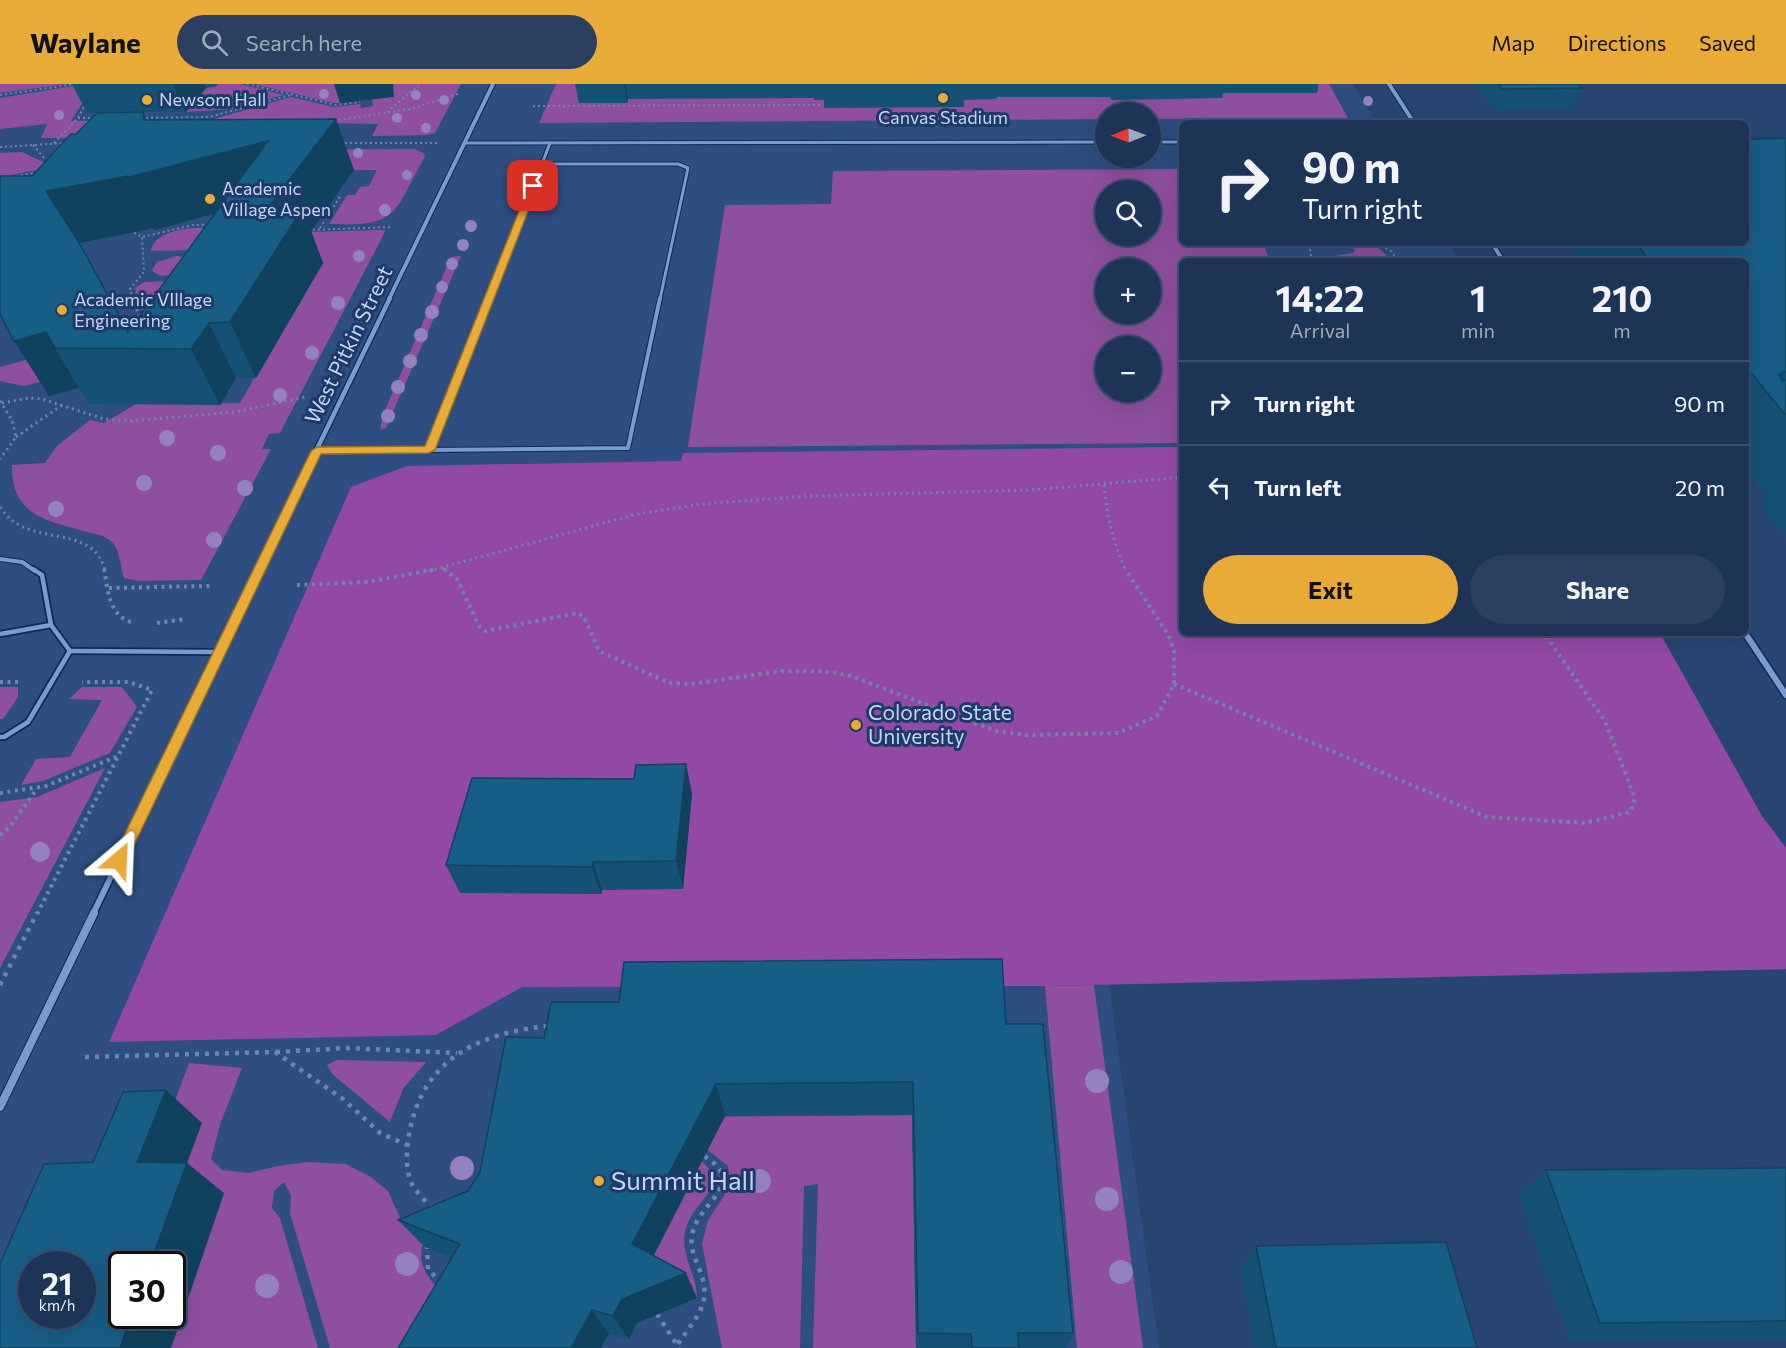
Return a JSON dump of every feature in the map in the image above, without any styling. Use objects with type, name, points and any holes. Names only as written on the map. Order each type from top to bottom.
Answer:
[{"type":"street","name":"West Pitkin Street","points":[[0,1107],[493,84]]},
{"type":"street","points":[[1389,84],[1412,120]]},
{"type":"street","points":[[1747,636],[1786,695]]},
{"type":"lane","points":[[465,143],[1095,142]]},
{"type":"lane","points":[[1161,142],[1179,142]]},
{"type":"lane","points":[[429,450],[550,143]]},
{"type":"lane","points":[[317,451],[628,448],[688,168],[678,164],[542,164]]},
{"type":"lane","points":[[0,559],[22,562],[42,575],[51,625],[70,651]]},
{"type":"lane","points":[[0,633],[51,625]]},
{"type":"lane","points":[[70,651],[219,652]]},
{"type":"lane","points":[[0,737],[4,737],[28,722],[70,651]]},
{"type":"path","points":[[0,95],[77,84]]},
{"type":"path","points":[[247,84],[336,105],[360,102]]},
{"type":"path","points":[[387,112],[420,84]]},
{"type":"path","points":[[333,121],[410,109],[461,93]]},
{"type":"path","points":[[136,118],[209,117],[291,95]]},
{"type":"path","points":[[54,143],[78,118],[90,98]]},
{"type":"path","points":[[534,106],[821,105]]},
{"type":"path","points":[[152,126],[164,112]]},
{"type":"path","points":[[78,118],[102,118]]},
{"type":"path","points":[[0,147],[75,143]]},
{"type":"path","points":[[336,143],[465,143]]},
{"type":"path","points":[[33,144],[43,157],[53,161]]},
{"type":"path","points":[[11,177],[45,171]]},
{"type":"path","points":[[320,229],[342,195]]},
{"type":"path","points":[[124,225],[142,237],[193,225],[215,225]]},
{"type":"path","points":[[300,230],[392,227]]},
{"type":"path","points":[[142,237],[144,272],[130,289],[143,327]]},
{"type":"path","points":[[1382,246],[1391,251],[1396,258]]},
{"type":"path","points":[[15,437],[12,420],[1,402],[29,398],[62,404],[104,419],[129,421],[235,412],[305,398]]},
{"type":"path","points":[[0,459],[15,437],[62,404]]},
{"type":"path","points":[[297,585],[367,582],[443,568],[637,514],[701,504],[810,496],[1032,490],[1179,477]]},
{"type":"path","points":[[443,568],[457,579],[479,626],[485,631],[578,614],[585,617],[598,651],[669,683],[691,684],[781,671],[830,672],[848,675],[996,730],[1027,735],[1118,734],[1157,716],[1174,684],[1174,651],[1169,636],[1128,575],[1115,547],[1107,516],[1104,485]]},
{"type":"path","points":[[0,507],[4,514],[27,531],[63,536],[88,544],[102,558],[116,614],[125,622],[136,623]]},
{"type":"path","points":[[108,588],[210,586]]},
{"type":"path","points":[[147,624],[186,619]]},
{"type":"path","points":[[1174,684],[1487,817],[1585,823],[1630,812],[1635,798],[1605,721],[1546,636]]},
{"type":"path","points":[[0,986],[152,690]]},
{"type":"path","points":[[0,794],[36,789],[119,756]]},
{"type":"path","points":[[0,835],[9,828],[36,789]]},
{"type":"path","points":[[433,1210],[411,1182],[407,1145],[411,1112],[428,1081],[458,1053],[492,1035],[532,1027],[554,1026]]},
{"type":"path","points":[[85,1057],[346,1048],[458,1053]]},
{"type":"path","points":[[275,1052],[343,1099],[380,1133],[407,1145]]},
{"type":"path","points":[[657,1314],[678,1346],[704,1303],[705,1281],[692,1251],[692,1234],[698,1218],[717,1196],[724,1181],[722,1169],[714,1160],[693,1150]]},
{"type":"path","points":[[428,1239],[426,1257],[429,1269],[444,1288]]},
{"type":"shaded area","name":"Colorado State University","points":[[0,84],[1353,84],[1374,120],[1179,120],[1179,246],[1450,246],[1457,258],[1179,258],[1179,636],[1662,636],[1762,816],[1786,848],[1786,969],[1109,985],[1159,1348],[0,1348]]},
{"type":"shaded area","points":[[0,84],[67,84],[0,93]]},
{"type":"shaded area","points":[[86,84],[83,102],[71,121],[150,121],[136,138],[41,138],[47,124],[0,129],[0,98]]},
{"type":"shaded area","points":[[218,84],[240,84],[284,95],[232,109],[186,112],[206,88]]},
{"type":"shaded area","points":[[254,84],[342,84],[340,103],[333,103]]},
{"type":"shaded area","points":[[393,84],[461,84],[435,133],[427,135],[372,136],[378,124],[207,121],[291,97],[334,107],[360,104],[361,108],[373,106],[372,100]]},
{"type":"shaded area","name":"Canvas Stadium","points":[[556,84],[1329,84],[1348,118],[1161,119],[1161,102],[1095,102],[1095,119],[539,123]]},
{"type":"shaded area","points":[[415,149],[425,154],[424,158],[399,204],[382,219],[369,223],[352,224],[329,224],[347,195],[355,195],[360,187],[369,186],[377,170],[248,171],[223,150]]},
{"type":"shaded area","points":[[22,152],[45,163],[38,170],[0,177],[0,153]]},
{"type":"shaded area","points":[[1179,169],[1179,246],[1264,246],[1269,258],[1179,258],[1179,443],[688,447],[725,205],[831,204],[833,171]]},
{"type":"shaded area","points":[[191,228],[206,228],[192,250],[151,251],[153,244],[165,235]]},
{"type":"shaded area","points":[[385,231],[384,234],[280,433],[269,434],[262,449],[271,449],[201,580],[139,581],[124,578],[118,553],[110,540],[48,520],[26,507],[13,483],[12,465],[45,463],[57,446],[90,420],[104,423],[136,404],[240,403],[261,362],[294,277],[314,236],[306,235],[306,232]]},
{"type":"shaded area","points":[[1351,246],[1372,246],[1382,251],[1388,258],[1332,258],[1353,253],[1355,250]]},
{"type":"shaded area","points":[[176,256],[186,257],[175,274],[162,276],[153,272],[157,262]]},
{"type":"shaded area","points":[[461,256],[386,428],[380,430],[383,415],[451,257]]},
{"type":"shaded area","points":[[170,281],[150,330],[138,300],[143,299],[144,296],[137,296],[135,288],[144,282]]},
{"type":"shaded area","points":[[29,359],[40,382],[23,386],[0,381],[0,367]]},
{"type":"shaded area","points":[[1179,447],[1179,636],[1662,636],[1762,816],[1786,848],[1786,969],[1045,986],[522,987],[436,1035],[109,1042],[351,487],[407,466],[681,461],[683,453]]},
{"type":"shaded area","points":[[0,687],[18,687],[18,697],[3,719],[0,719]]},
{"type":"shaded area","points":[[82,687],[122,687],[137,707],[110,753],[43,781],[21,785],[36,759],[70,757],[102,700],[69,699]]},
{"type":"shaded area","points":[[105,768],[0,968],[0,802],[37,797]]},
{"type":"shaded area","points":[[1094,985],[1143,1348],[1077,1348],[1045,986]]},
{"type":"shaded area","points":[[337,1060],[426,1062],[403,1089],[390,1122],[332,1074],[327,1065]]},
{"type":"shaded area","points":[[189,1063],[242,1068],[221,1122],[211,1159],[222,1170],[249,1173],[308,1162],[346,1164],[371,1177],[388,1191],[400,1218],[423,1241],[422,1264],[440,1293],[399,1348],[330,1348],[290,1213],[291,1195],[284,1182],[274,1191],[272,1208],[280,1218],[318,1348],[171,1348],[177,1329],[186,1329],[186,1304],[224,1193],[177,1192],[172,1109]]},
{"type":"shaded area","points":[[912,1115],[916,1348],[813,1348],[818,1184],[804,1186],[800,1348],[722,1348],[702,1244],[708,1220],[724,1196],[729,1183],[728,1166],[705,1148],[675,1117]]},
{"type":"shaded area","points":[[702,1161],[715,1176],[710,1189],[690,1218],[684,1244],[697,1298],[646,1270]]},
{"type":"building","points":[[1498,84],[1578,84],[1582,88],[1502,89]]},
{"type":"building","points":[[143,112],[144,120],[336,119],[267,209],[302,209],[230,322],[209,323],[191,349],[55,348],[46,332],[14,341],[0,314],[0,176],[32,176],[71,134],[76,134],[97,113]],"holes":[[[268,141],[128,332],[81,246],[46,191],[129,177]]]},
{"type":"building","points":[[1786,138],[1786,372],[1779,375],[1782,380],[1786,380],[1786,416],[1749,370],[1749,258],[1648,258],[1638,246],[1749,246],[1749,139]]},
{"type":"building","points":[[686,764],[676,861],[593,862],[592,867],[446,865],[472,778],[634,779],[636,765]]},
{"type":"building","name":"Summit Hall","points":[[1002,959],[1006,1024],[1043,1024],[1073,1333],[1018,1333],[1019,1348],[972,1348],[971,1334],[918,1333],[913,1082],[716,1084],[632,1244],[686,1273],[622,1299],[613,1316],[592,1310],[571,1348],[398,1348],[460,1244],[398,1220],[468,1191],[480,1172],[506,1037],[544,1038],[551,1002],[619,1002],[624,962]]},
{"type":"building","points":[[166,1090],[137,1162],[187,1163],[155,1251],[108,1251],[108,1329],[127,1329],[120,1348],[0,1348],[0,1264],[44,1164],[93,1162],[123,1092]]},
{"type":"building","points":[[1786,1168],[1786,1321],[1600,1323],[1546,1170]]},
{"type":"building","points":[[1446,1242],[1477,1348],[1276,1348],[1256,1246]]},
{"type":"place","name":"Canvas Stadium","points":[[943,98]]},
{"type":"place","name":"Newsom Hall","points":[[147,100]]},
{"type":"place","name":"Academic Village Aspen","points":[[210,199]]},
{"type":"place","name":"Academic VIllage Engineering","points":[[62,310]]},
{"type":"place","name":"Colorado State University","points":[[856,725]]},
{"type":"place","name":"Summit Hall","points":[[599,1181]]},
{"type":"route","points":[[119,860],[317,451],[429,450],[533,186]]}]
